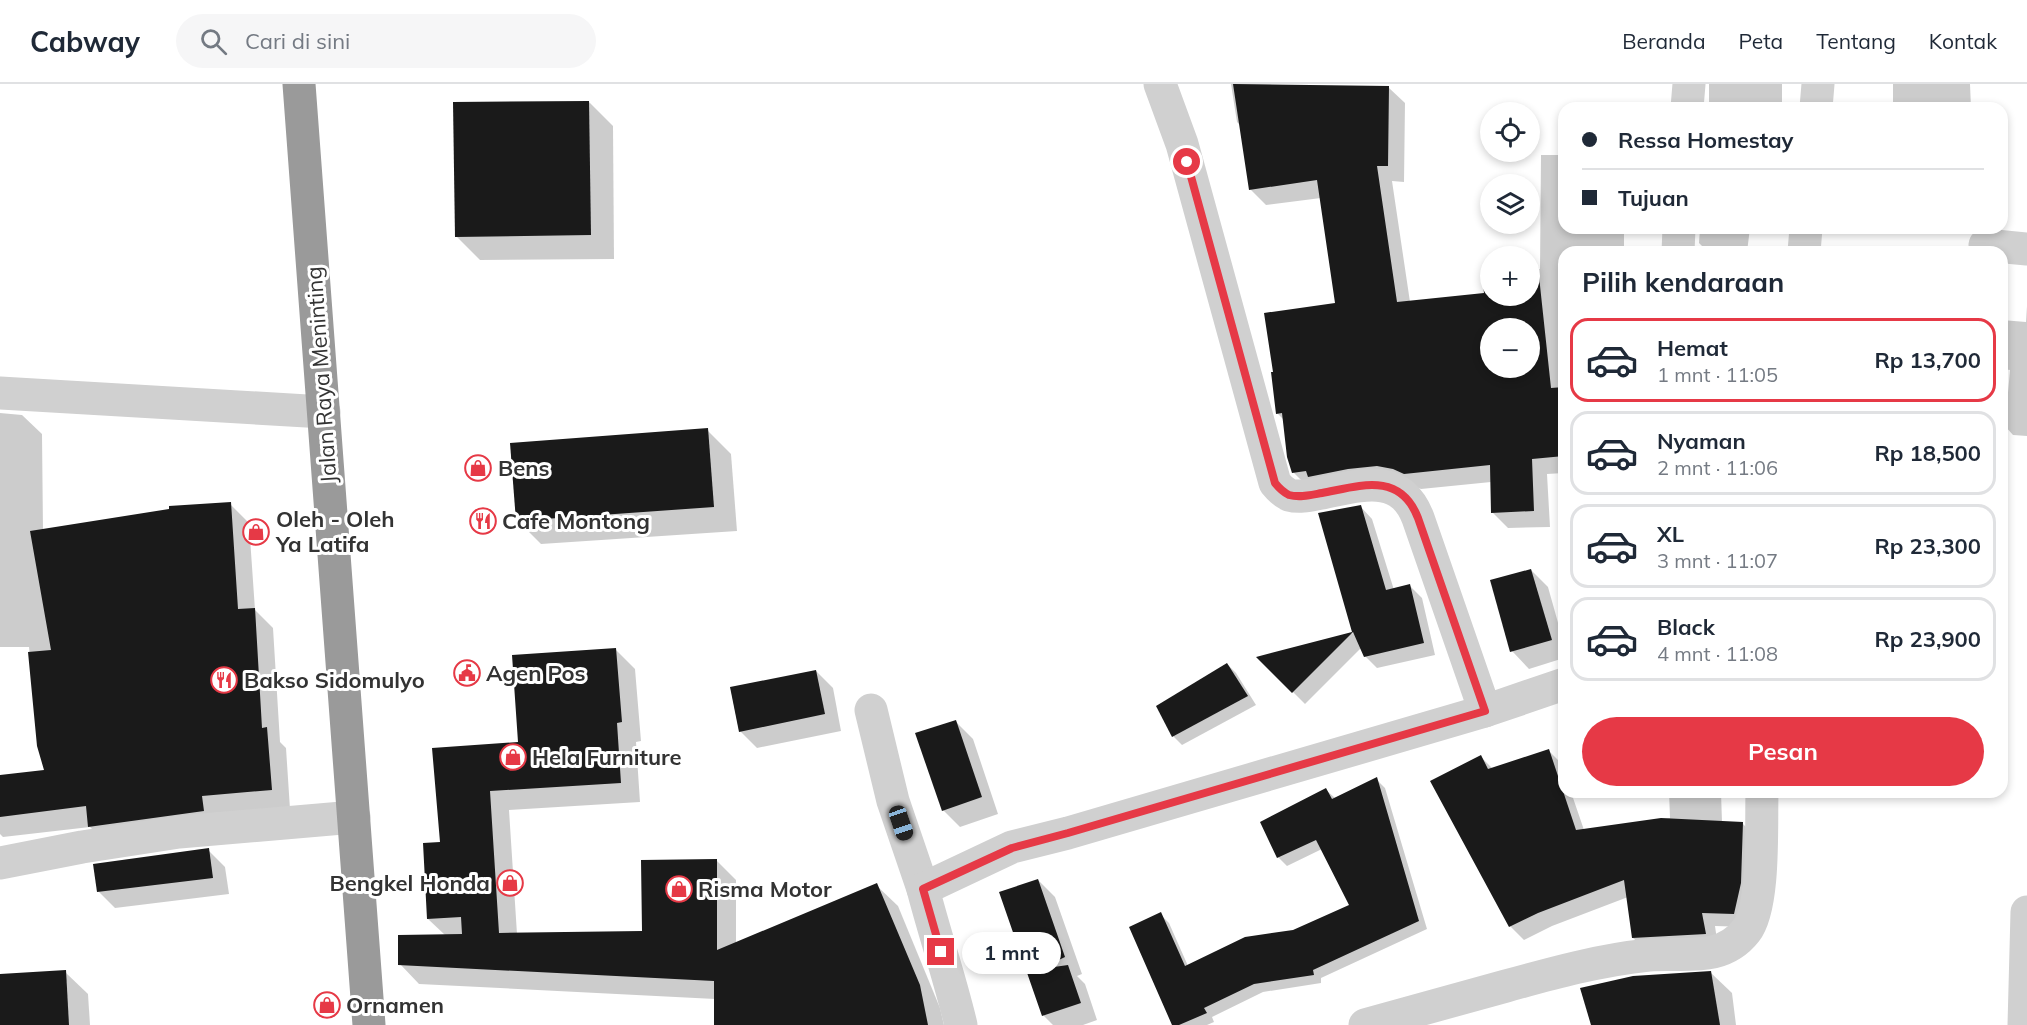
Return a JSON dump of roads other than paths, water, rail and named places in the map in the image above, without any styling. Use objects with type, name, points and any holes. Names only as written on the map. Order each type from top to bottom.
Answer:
[{"type":"highway","name":"Jalan Raya Meninting","points":[[299,84],[369,1025]]},
{"type":"street","points":[[1160,84],[1182,144],[1275,483],[1287,494],[1302,497],[1368,485],[1382,485],[1407,498],[1418,518],[1485,711]]},
{"type":"street","points":[[1688,102],[1689,84]]},
{"type":"street","points":[[1816,102],[1818,84]]},
{"type":"street","points":[[1985,245],[1996,246]]},
{"type":"street","points":[[2008,247],[2027,249]]},
{"type":"street","points":[[0,393],[324,412]]},
{"type":"street","points":[[923,889],[1012,848],[1485,711],[1558,686]]},
{"type":"street","points":[[871,710],[893,801],[923,889],[937,942],[952,985],[961,1025]]},
{"type":"street","points":[[1365,1025],[1569,969],[1610,960],[1652,955],[1705,955],[1733,944],[1748,930],[1756,911],[1762,798]]},
{"type":"street","points":[[0,863],[179,832],[354,817]]},
{"type":"street","points":[[2024,1025],[2027,912]]},
{"type":"place","name":"Bens","points":[[478,468]]},
{"type":"place","name":"Cafe Montong","points":[[483,521]]},
{"type":"place","name":"Oleh - Oleh Ya Latifa","points":[[256,532]]},
{"type":"place","name":"Agen Pos","points":[[467,673]]},
{"type":"place","name":"Bakso Sidomulyo","points":[[224,680]]},
{"type":"place","name":"Hela Furniture","points":[[513,757]]},
{"type":"place","name":"Bengkel Honda","points":[[510,883]]},
{"type":"place","name":"Risma Motor","points":[[679,889]]},
{"type":"place","name":"Ornamen","points":[[327,1005]]}]
